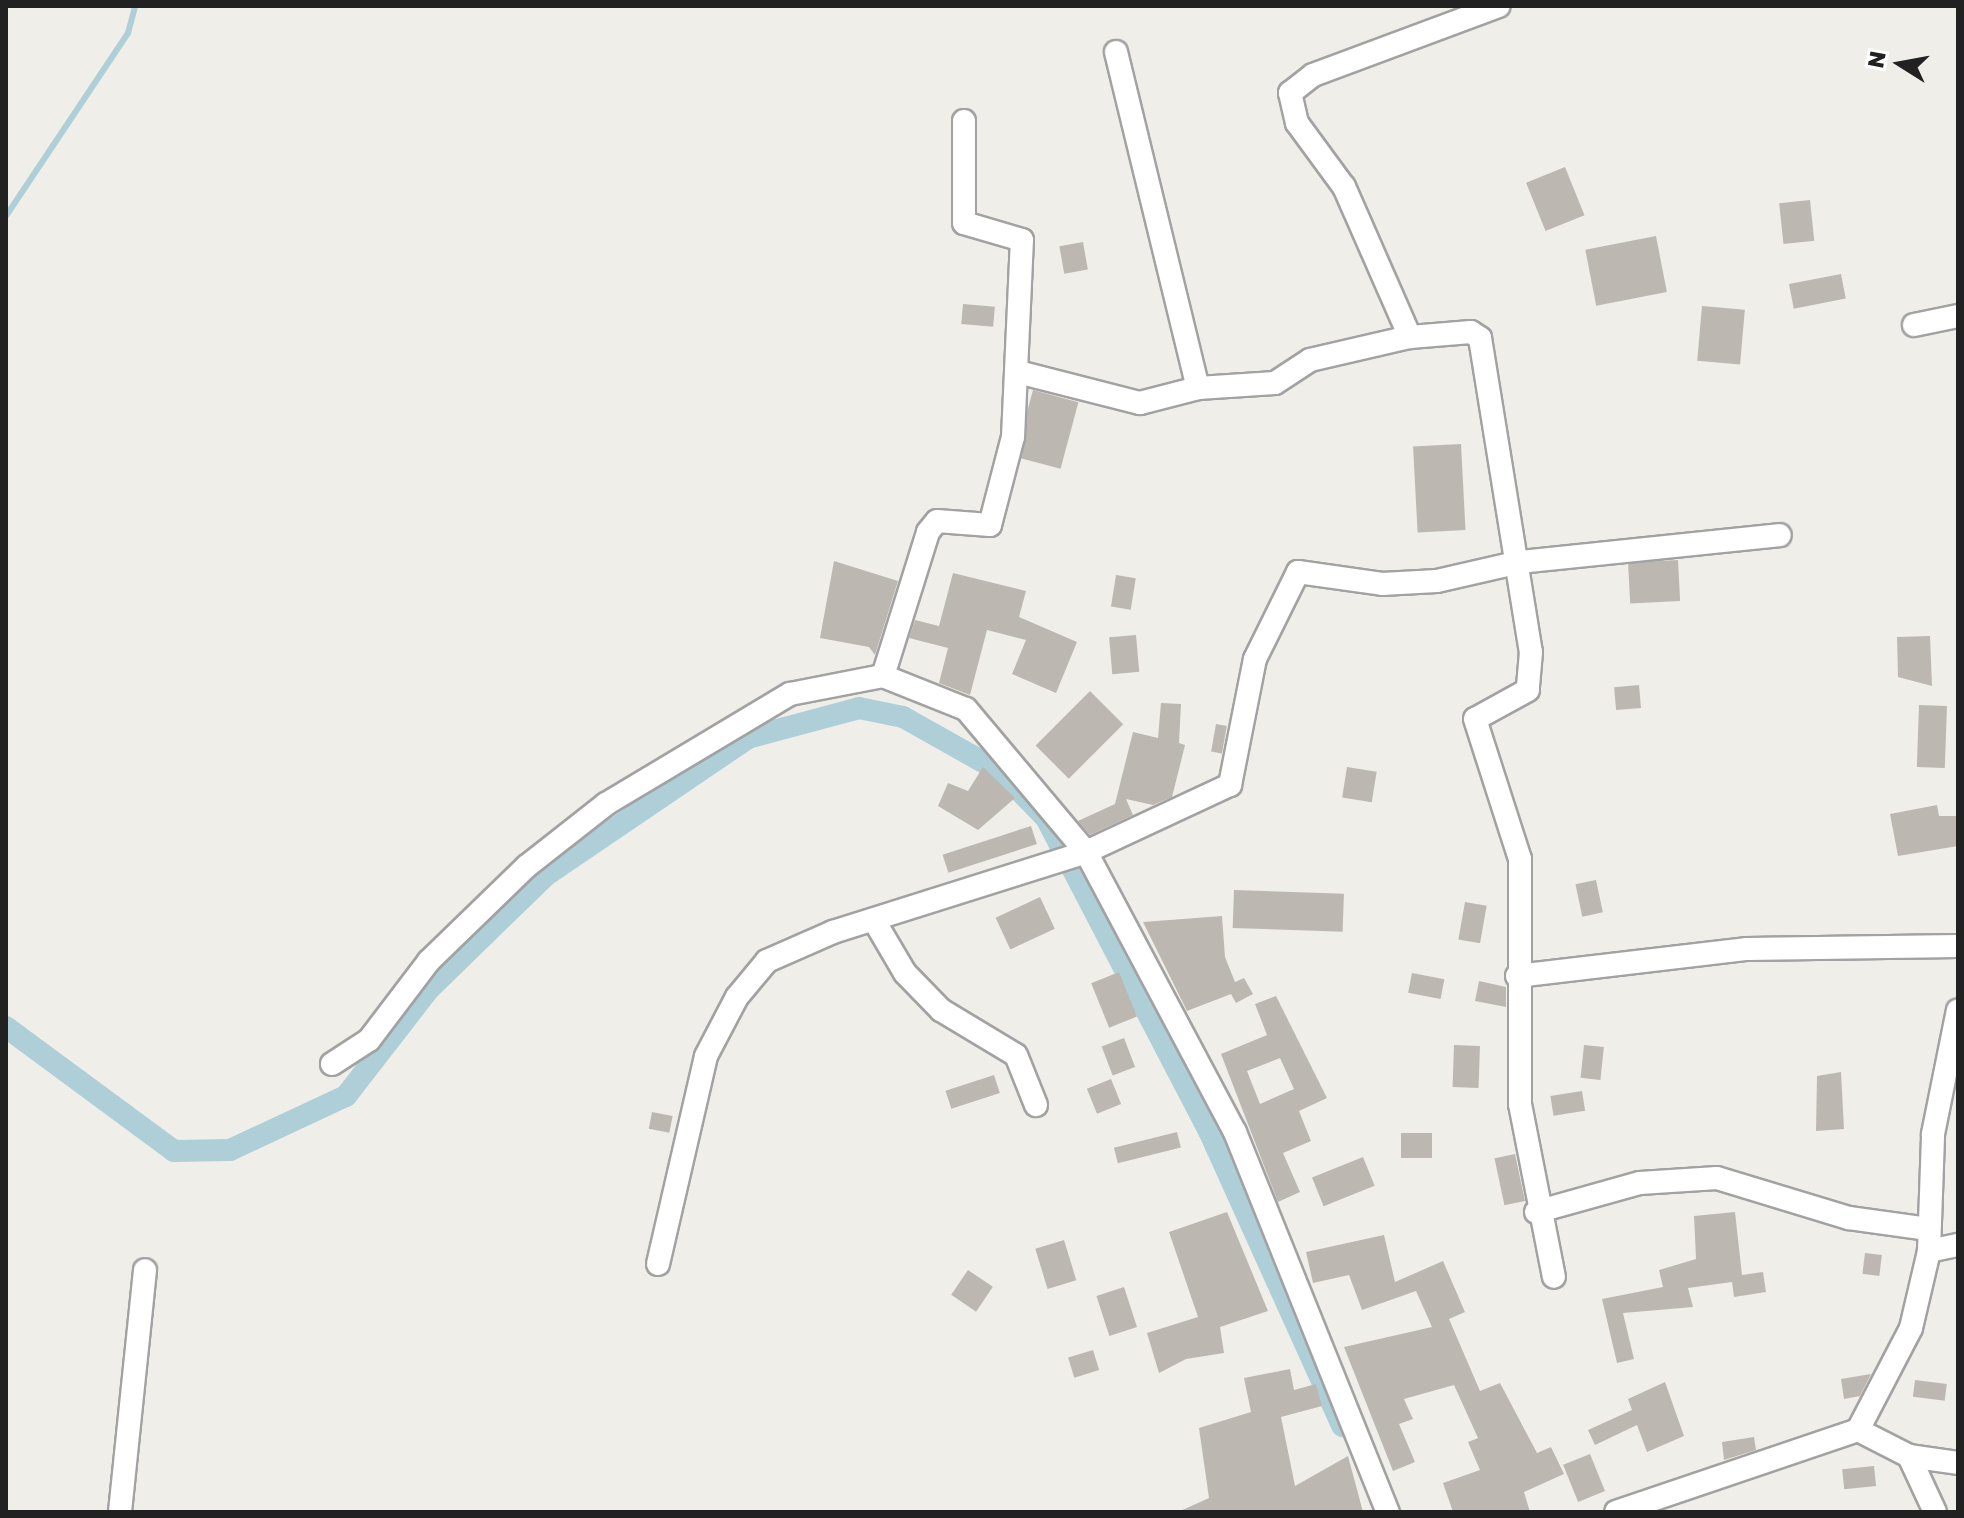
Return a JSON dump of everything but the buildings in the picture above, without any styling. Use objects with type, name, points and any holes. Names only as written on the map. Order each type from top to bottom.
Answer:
[{"type":"street","points":[[1410,337],[1344,187],[1297,123],[1290,93],[1313,75],[1499,6]]},
{"type":"street","points":[[1116,52],[1198,388]]},
{"type":"street","points":[[883,676],[928,532],[937,521],[990,525],[1013,437],[1022,240],[964,223],[964,121]]},
{"type":"street","points":[[1914,325],[1958,316]]},
{"type":"street","points":[[1018,372],[1140,403],[1198,388],[1275,383],[1310,360],[1410,337],[1471,332],[1480,338],[1520,562],[1528,690],[1475,719],[1520,859],[1517,976],[1520,1104],[1536,1212],[1554,1277]]},
{"type":"street","points":[[658,1264],[706,1056],[737,997],[767,961],[1048,866],[1230,785],[1255,659],[1298,572],[1395,583],[1520,562],[1780,535]]},
{"type":"street","points":[[332,1064],[369,1040],[477,911],[606,804],[790,694],[883,676],[966,709],[1081,853],[1235,1132],[1388,1512]]},
{"type":"street","points":[[875,922],[905,973],[941,1010],[1016,1055],[1036,1105]]},
{"type":"street","points":[[1517,976],[1747,949],[1958,946]]},
{"type":"street","points":[[1616,1512],[1858,1430],[1911,1328],[1929,1240],[1933,1134],[1958,1010]]},
{"type":"street","points":[[1536,1212],[1640,1183],[1717,1178],[1849,1218],[1958,1245]]},
{"type":"street","points":[[120,1512],[145,1270]]},
{"type":"street","points":[[1858,1430],[1909,1456],[1958,1463]]},
{"type":"street","points":[[1909,1456],[1935,1512]]},
{"type":"waterway","points":[[6,216],[128,33],[135,6]]},
{"type":"waterway","points":[[6,1027],[174,1151],[230,1150],[346,1096],[429,989],[545,876],[748,738],[859,708],[903,717],[1001,772],[1046,818],[1209,1131],[1342,1426]]}]
